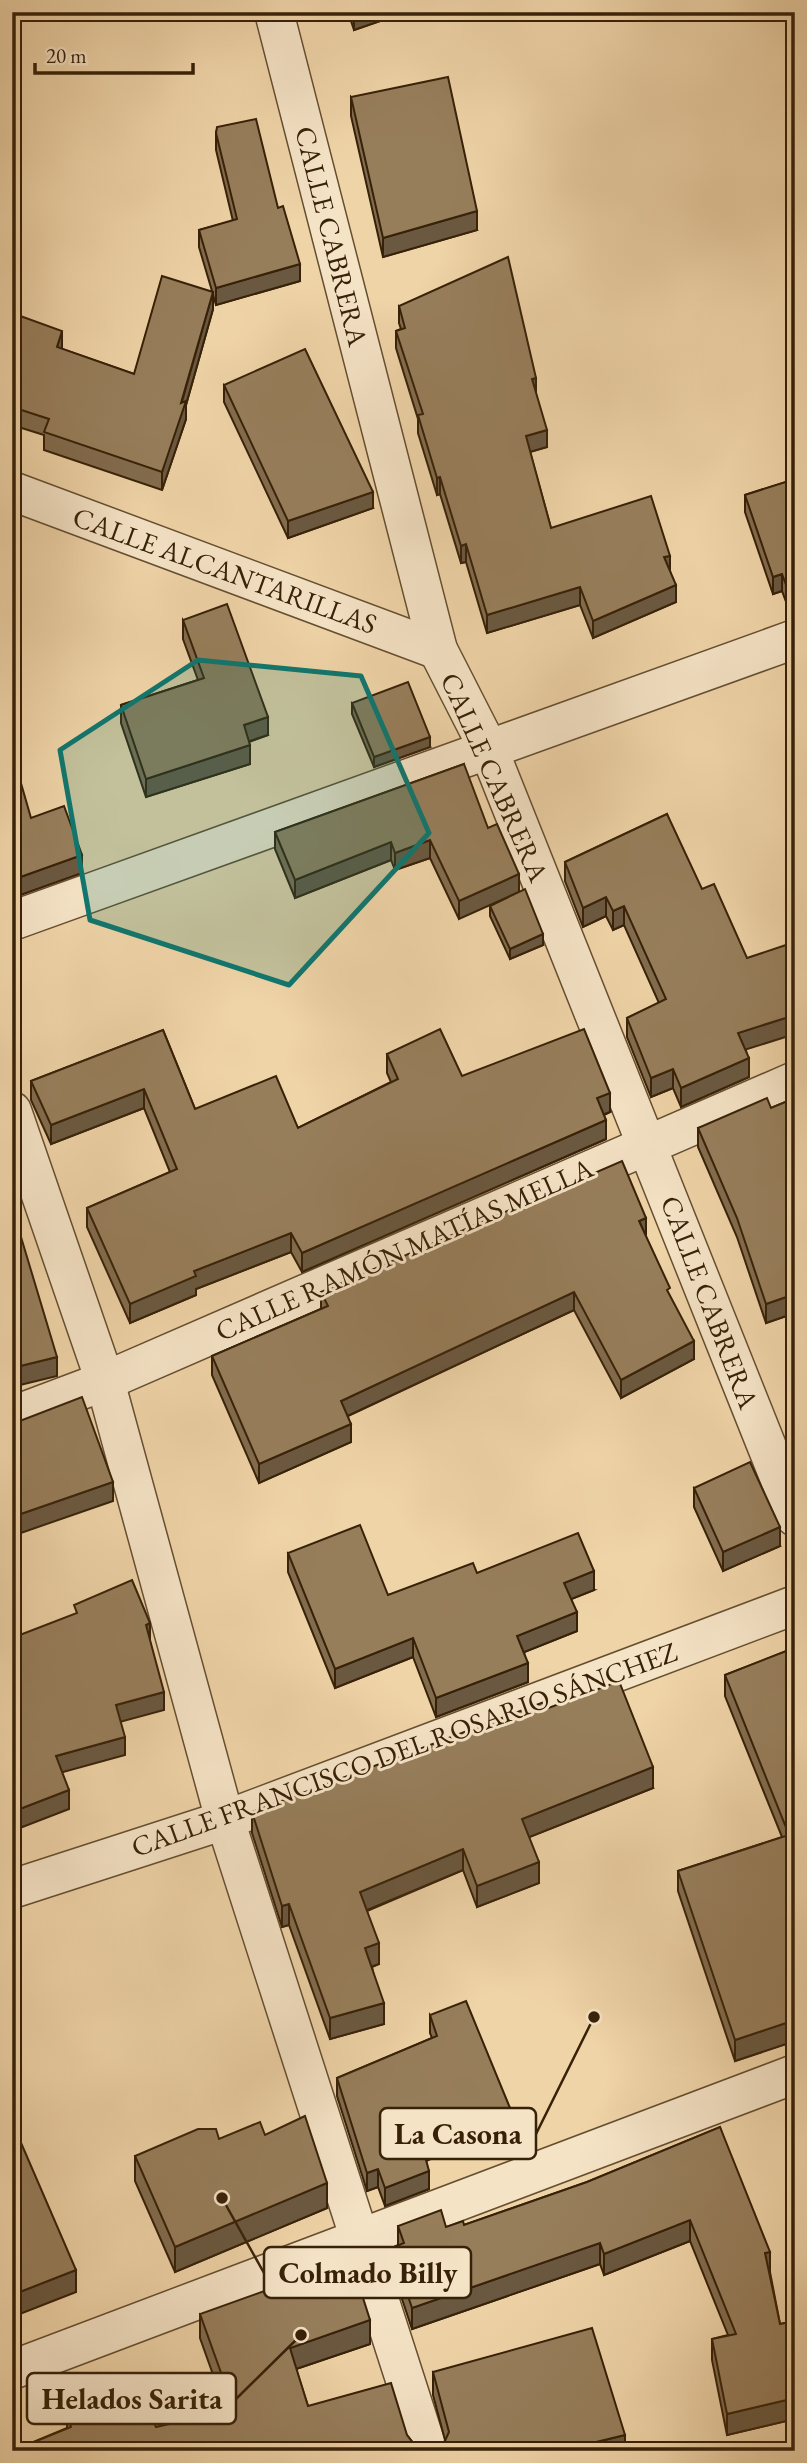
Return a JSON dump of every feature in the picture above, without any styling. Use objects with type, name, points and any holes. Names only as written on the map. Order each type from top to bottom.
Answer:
[{"type":"street","name":"CALLE CABRERA","points":[[274,12],[438,650],[488,748],[648,1143],[795,1517]]},
{"type":"street","name":"CALLE ALCANTARILLAS","points":[[12,491],[438,650]]},
{"type":"street","points":[[12,921],[795,639]]},
{"type":"street","name":"CALLE RAMÓN MATÍAS MELLA","points":[[12,1416],[104,1381],[795,1080]]},
{"type":"street","points":[[12,1111],[104,1381],[225,1820],[362,2238],[428,2451]]},
{"type":"street","name":"CALLE FRANCISCO DEL ROSARIO SÁNCHEZ","points":[[12,1889],[225,1820],[795,1605]]},
{"type":"street","points":[[12,2370],[795,2074]]},
{"type":"highlighted area","points":[[198,660],[361,676],[429,833],[289,985],[90,920],[60,750]]},
{"type":"building","points":[[448,77],[477,211],[383,238],[351,97]]},
{"type":"building","points":[[256,119],[278,208],[283,206],[300,264],[216,288],[199,230],[237,219],[216,133],[217,127]]},
{"type":"building","points":[[508,257],[536,378],[532,379],[547,430],[526,436],[551,528],[651,496],[670,556],[664,557],[676,585],[593,621],[580,587],[487,615],[466,544],[461,546],[440,477],[437,478],[418,415],[423,414],[396,331],[405,328],[399,306]]},
{"type":"building","points":[[162,276],[213,292],[181,403],[186,401],[162,472],[44,432],[49,419],[12,407],[12,313],[62,331],[57,347],[134,374]]},
{"type":"building","points":[[305,349],[373,492],[288,521],[224,385]]},
{"type":"building","points":[[795,479],[795,601],[792,601],[782,574],[773,577],[745,495]]},
{"type":"building","points":[[227,604],[268,717],[244,725],[250,745],[146,779],[121,705],[204,678],[183,620]]},
{"type":"building","points":[[408,682],[430,737],[374,757],[352,703]]},
{"type":"building","points":[[12,752],[31,818],[64,806],[82,855],[12,880]]},
{"type":"building","points":[[464,764],[488,828],[497,824],[519,874],[459,901],[430,840],[395,853],[391,842],[295,880],[275,832]]},
{"type":"building","points":[[667,814],[702,889],[714,884],[747,958],[795,942],[795,1015],[738,1033],[749,1058],[681,1088],[673,1069],[651,1078],[627,1018],[666,999],[624,906],[613,911],[606,897],[583,908],[565,862]]},
{"type":"building","points":[[525,889],[543,934],[510,949],[490,906]]},
{"type":"building","points":[[440,1029],[462,1076],[584,1029],[610,1093],[597,1098],[606,1120],[302,1253],[291,1233],[194,1271],[196,1276],[130,1304],[87,1208],[177,1169],[144,1089],[51,1125],[31,1081],[163,1030],[195,1109],[276,1076],[298,1128],[398,1079],[387,1054]]},
{"type":"building","points":[[767,1098],[771,1108],[795,1098],[795,1294],[766,1304],[737,1218],[698,1128]]},
{"type":"building","points":[[622,1161],[646,1218],[639,1221],[670,1288],[667,1290],[694,1341],[621,1380],[574,1292],[341,1401],[351,1424],[259,1464],[212,1356],[328,1306],[321,1292]]},
{"type":"building","points":[[12,1207],[57,1357],[12,1368]]},
{"type":"building","points":[[82,1397],[113,1482],[12,1517],[12,1424]]},
{"type":"building","points":[[750,1462],[780,1527],[723,1552],[694,1488]]},
{"type":"building","points":[[360,1525],[388,1595],[473,1563],[477,1573],[578,1533],[594,1571],[564,1583],[577,1612],[517,1636],[528,1663],[436,1698],[413,1638],[335,1669],[288,1553]]},
{"type":"building","points":[[132,1580],[150,1623],[146,1625],[164,1692],[116,1705],[125,1737],[56,1756],[69,1790],[12,1812],[12,1638],[77,1613],[74,1605]]},
{"type":"building","points":[[794,1648],[795,2020],[735,2040],[678,1871],[789,1835],[725,1675]]},
{"type":"building","points":[[619,1681],[653,1767],[522,1819],[539,1862],[477,1886],[463,1849],[360,1892],[379,1943],[365,1948],[384,2003],[330,2018],[289,1904],[282,1906],[252,1812],[544,1702],[546,1709]]},
{"type":"building","points":[[466,2001],[510,2108],[422,2145],[429,2171],[385,2188],[378,2169],[367,2173],[337,2078],[437,2036],[430,2015]]},
{"type":"building","points":[[305,2116],[327,2183],[175,2247],[135,2156],[198,2129],[216,2129],[219,2139],[260,2122],[265,2135]]},
{"type":"building","points":[[12,2122],[76,2270],[12,2295]]},
{"type":"building","points":[[720,2127],[770,2252],[765,2253],[780,2324],[795,2321],[795,2398],[727,2414],[712,2339],[736,2334],[690,2220],[604,2254],[600,2243],[412,2308],[392,2248],[404,2243],[398,2226],[441,2210],[446,2227],[463,2221],[464,2225],[587,2182]]},
{"type":"building","points":[[351,2260],[370,2320],[290,2348],[308,2406],[391,2383],[407,2435],[414,2444],[423,2449],[434,2449],[444,2443],[449,2432],[433,2372],[592,2328],[625,2435],[559,2451],[12,2451],[71,2427],[67,2412],[141,2390],[156,2427],[234,2409],[200,2314]]},
{"type":"place","name":"La Casona","points":[[594,2017]]},
{"type":"place","name":"Colmado Billy","points":[[222,2198]]},
{"type":"place","name":"Helados Sarita","points":[[301,2335]]}]
